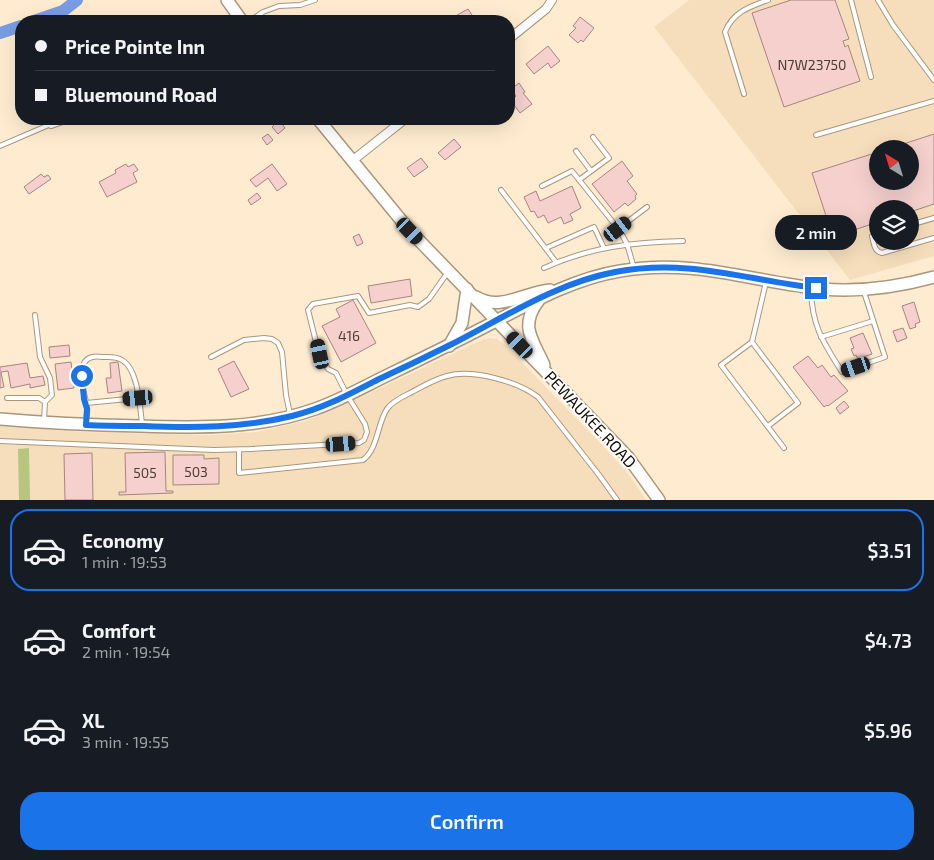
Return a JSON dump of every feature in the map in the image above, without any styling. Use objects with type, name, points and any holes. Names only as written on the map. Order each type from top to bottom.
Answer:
[{"type":"main road","points":[[227,2],[237,15]]},
{"type":"main road","name":"PEWAUKEE ROAD","points":[[323,125],[410,231],[628,457],[658,500]]},
{"type":"main road","points":[[0,419],[86,425],[222,427],[253,424],[291,416],[315,409],[347,395],[561,289],[605,274],[634,269],[691,268],[811,287],[843,290],[897,286],[934,277]]},
{"type":"main road","points":[[449,346],[462,323],[469,292],[486,302],[499,303],[542,291],[561,289]]},
{"type":"main road","points":[[540,299],[530,313],[528,322],[530,334],[547,372]]},
{"type":"street","points":[[515,34],[546,10],[552,0]]},
{"type":"street","points":[[352,160],[396,125]]},
{"type":"lane","points":[[259,15],[280,6],[300,6],[315,0]]},
{"type":"lane","points":[[744,94],[725,32],[728,23],[744,9],[768,0]]},
{"type":"lane","points":[[851,0],[872,77]]},
{"type":"lane","points":[[878,0],[893,25],[934,80]]},
{"type":"lane","points":[[816,135],[934,102]]},
{"type":"lane","points":[[0,146],[49,125]]},
{"type":"lane","points":[[579,180],[609,158],[593,137]]},
{"type":"lane","points":[[576,151],[591,171]]},
{"type":"lane","points":[[542,186],[572,171],[618,229],[627,244],[634,269]]},
{"type":"lane","points":[[501,190],[556,262]]},
{"type":"lane","points":[[618,229],[647,207]]},
{"type":"lane","points":[[919,222],[934,218]]},
{"type":"lane","points":[[546,248],[594,227],[604,248]]},
{"type":"lane","points":[[919,242],[934,238]]},
{"type":"lane","points":[[544,268],[556,262],[604,248],[627,244],[683,241]]},
{"type":"lane","points":[[876,250],[882,253],[892,250]]},
{"type":"lane","points":[[0,441],[239,450],[359,443],[364,440],[367,432],[365,424],[336,374],[328,368],[320,354],[308,310],[313,304],[358,296],[369,314],[410,305],[418,307],[428,299],[449,271]]},
{"type":"lane","points":[[767,280],[752,342],[721,365],[784,448]]},
{"type":"lane","points":[[811,287],[813,318],[821,337],[842,372],[885,357],[863,289]]},
{"type":"lane","points":[[35,314],[40,357],[50,378],[52,395],[46,402],[43,422]]},
{"type":"lane","points":[[821,337],[872,321]]},
{"type":"lane","points":[[211,357],[244,340],[272,339],[278,344],[282,352],[286,395],[291,416]]},
{"type":"lane","points":[[752,342],[798,403],[768,426]]},
{"type":"lane","points":[[86,425],[86,403],[84,399],[82,368],[88,358],[94,356],[116,357],[124,360],[130,368],[138,398],[142,426]]},
{"type":"lane","points":[[239,450],[239,473],[363,460],[372,448],[388,406],[447,376],[460,374],[474,375],[512,384],[529,390],[538,397],[617,500]]},
{"type":"lane","points":[[7,398],[39,398],[46,402]]},
{"type":"lane","points":[[86,403],[138,398]]},
{"type":"shaded area","points":[[689,0],[934,0],[934,256],[850,280],[654,27]]},
{"type":"shaded area","points":[[484,339],[497,339],[505,345],[605,448],[630,476],[646,500],[0,500],[0,426],[84,432],[212,435],[257,432],[305,421],[338,408]]},
{"type":"green space","points":[[29,448],[30,500],[19,500],[18,449]]},
{"type":"building","points":[[791,0],[835,0],[849,39],[843,41],[845,47],[848,45],[860,81],[784,107],[752,13]]},
{"type":"building","points":[[468,9],[472,15],[457,15]]},
{"type":"building","points":[[580,17],[594,28],[583,42],[581,40],[578,43],[569,35],[576,28],[573,26]]},
{"type":"building","points":[[548,46],[560,61],[551,68],[548,63],[534,74],[526,64]]},
{"type":"building","points":[[519,83],[525,92],[523,93],[532,104],[520,113],[515,106],[515,86]]},
{"type":"building","points":[[274,125],[283,125],[285,128],[278,134],[272,127]]},
{"type":"building","points":[[268,134],[273,140],[267,145],[262,138]]},
{"type":"building","points":[[934,134],[934,204],[919,209],[919,200],[869,200],[869,225],[833,237],[812,173],[869,155],[869,190],[919,190],[919,140],[916,140]]},
{"type":"building","points":[[454,139],[461,147],[445,160],[438,153]]},
{"type":"building","points":[[421,158],[428,167],[414,177],[407,168]]},
{"type":"building","points":[[622,161],[633,176],[627,181],[637,194],[635,196],[636,199],[628,206],[625,203],[614,212],[592,184]]},
{"type":"building","points":[[126,164],[128,167],[134,164],[138,170],[133,173],[137,182],[107,197],[99,182],[116,173],[115,170]]},
{"type":"building","points":[[272,164],[287,184],[277,191],[268,178],[256,187],[250,180]]},
{"type":"building","points":[[41,174],[44,177],[48,175],[51,179],[29,194],[24,187]]},
{"type":"building","points":[[572,186],[581,208],[570,214],[573,220],[564,224],[561,217],[548,223],[544,215],[538,218],[534,211],[531,212],[524,197],[536,191],[540,201]]},
{"type":"building","points":[[257,193],[261,198],[251,205],[248,200]]},
{"type":"building","points":[[359,234],[363,243],[357,246],[353,237]]},
{"type":"building","points":[[410,279],[412,296],[371,303],[368,286]]},
{"type":"building","points":[[353,300],[376,343],[341,362],[322,326],[340,317],[336,309]]},
{"type":"building","points":[[914,302],[920,322],[915,324],[916,327],[910,329],[902,306]]},
{"type":"building","points":[[903,328],[907,338],[897,342],[893,331]]},
{"type":"building","points":[[863,333],[872,354],[858,359],[856,355],[854,356],[851,349],[854,348],[850,338]]},
{"type":"building","points":[[69,345],[70,356],[50,358],[49,347]]},
{"type":"building","points":[[808,356],[818,368],[822,365],[831,377],[834,375],[848,391],[828,406],[824,407],[793,367]]},
{"type":"building","points":[[234,361],[249,389],[231,397],[218,369]]},
{"type":"building","points":[[71,362],[74,388],[58,390],[55,364]]},
{"type":"building","points":[[118,362],[122,391],[108,393],[106,378],[111,378],[110,363]]},
{"type":"building","points":[[27,363],[30,378],[43,376],[45,385],[30,388],[30,384],[11,388],[8,371],[1,372],[4,387],[0,388],[0,367]]},
{"type":"building","points":[[844,401],[849,407],[840,414],[836,408]]},
{"type":"building","points":[[165,452],[166,491],[173,491],[173,493],[119,495],[119,492],[126,492],[125,453]]},
{"type":"building","points":[[92,453],[93,500],[65,500],[64,454]]},
{"type":"building","points":[[173,455],[204,455],[204,459],[219,458],[219,484],[173,485]]},
{"type":"waterway","points":[[51,15],[63,11],[77,0]]},
{"type":"waterway","points":[[0,33],[15,28]]},
{"type":"route","points":[[82,376],[87,409],[86,425],[222,427],[253,424],[294,416],[315,409],[449,346],[540,299],[574,284],[613,272],[656,267],[706,269],[816,288]]}]
